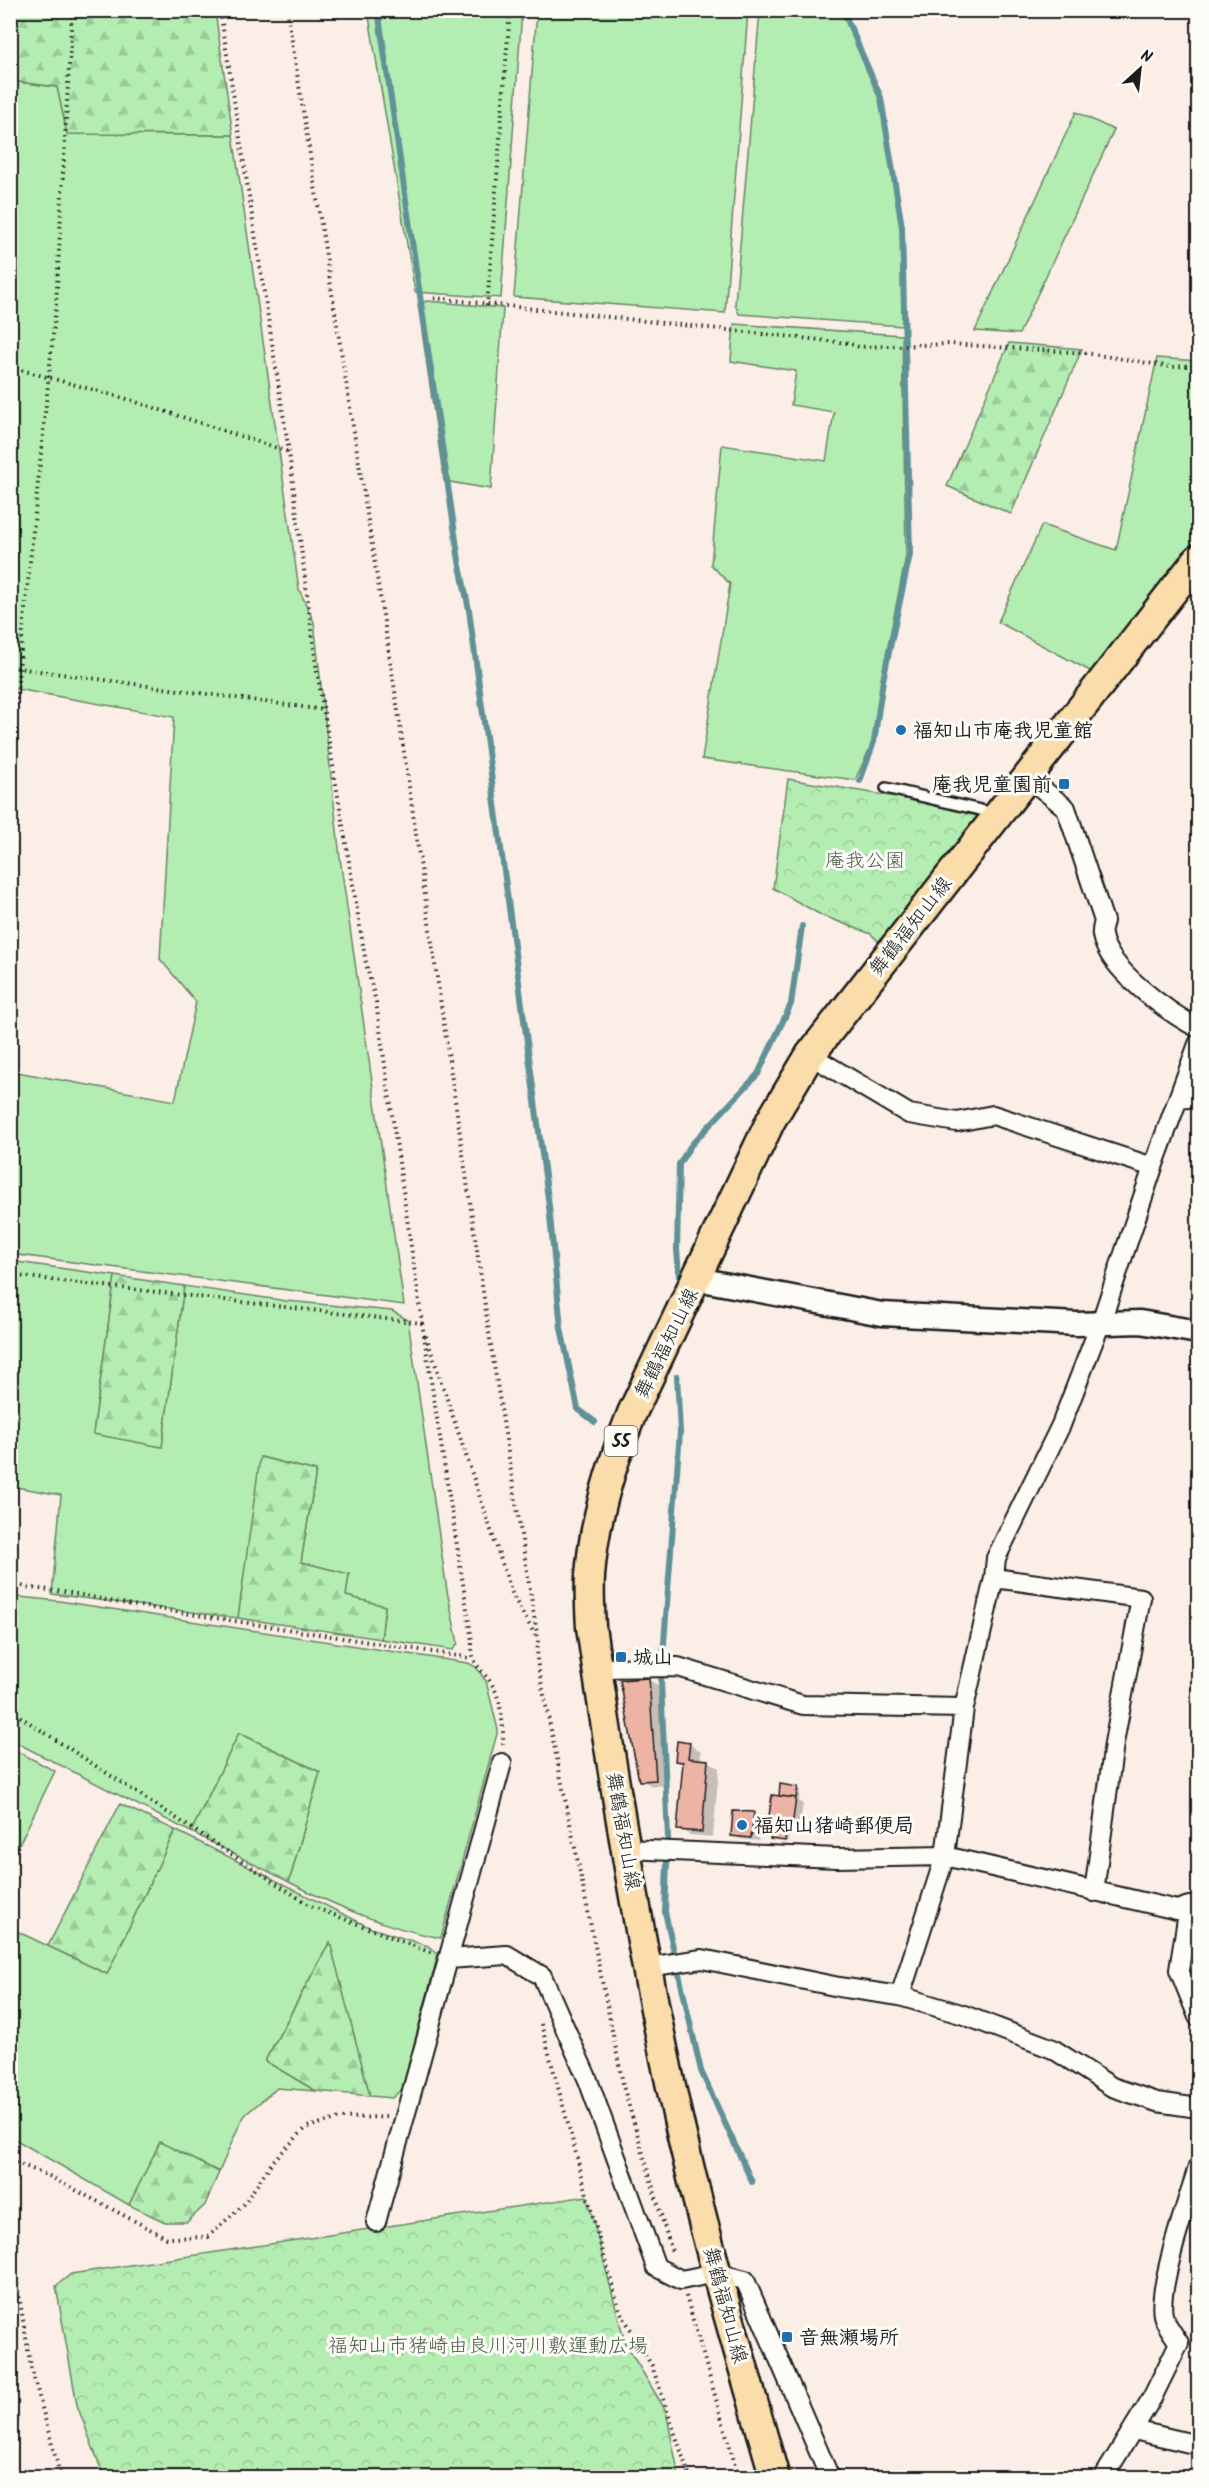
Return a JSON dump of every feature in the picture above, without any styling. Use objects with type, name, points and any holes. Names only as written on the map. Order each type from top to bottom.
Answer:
[{"type":"main road","name":"舞鶴福知山線","points":[[775,2478],[716,2273],[679,2123],[647,1967],[591,1628],[590,1576],[597,1522],[612,1464],[632,1413],[771,1120],[810,1055],[1198,559]]},
{"type":"street","points":[[1027,777],[1066,808],[1104,921],[1102,934],[1110,955],[1140,988],[1181,1019],[1198,1028]]},
{"type":"street","points":[[900,1996],[945,1856],[964,1708],[994,1578],[996,1558],[1060,1425],[1101,1322],[1153,1167],[1198,1044]]},
{"type":"street","points":[[810,1055],[909,1114],[957,1122],[993,1115],[1153,1167]]},
{"type":"street","points":[[1178,1099],[1198,1097]]},
{"type":"street","points":[[696,1279],[882,1314],[1077,1324],[1140,1322],[1198,1332]]},
{"type":"street","points":[[994,1578],[1141,1598],[1114,1743],[1094,1892]]},
{"type":"street","points":[[597,1668],[678,1667],[803,1705],[964,1708]]},
{"type":"street","points":[[376,2222],[502,1763]]},
{"type":"street","points":[[626,1849],[837,1858],[945,1856],[1177,1910],[1194,1907],[1179,1970],[1194,1996],[1198,2017]]},
{"type":"street","points":[[448,1959],[507,1955],[542,1976],[588,2080],[656,2267],[681,2280],[716,2273],[745,2280],[830,2478]]},
{"type":"street","points":[[647,1967],[702,1959],[839,1987],[900,1996],[964,2015],[1053,2049],[1112,2087],[1157,2102],[1198,2108]]},
{"type":"street","points":[[1103,2478],[1134,2430],[1179,2343],[1163,2316],[1163,2292],[1198,2167]]},
{"type":"street","points":[[1134,2430],[1198,2445]]},
{"type":"lane","points":[[886,788],[998,814]]},
{"type":"path","points":[[10,759],[50,379],[72,10]]},
{"type":"path","points":[[220,10],[289,452],[324,710],[366,963],[376,1002],[422,1323],[472,1641],[471,1658],[495,1689],[504,1731],[502,1763]]},
{"type":"path","points":[[287,10],[394,684],[491,1346],[538,1640],[537,1661],[624,2089],[739,2478]]},
{"type":"path","points":[[487,306],[510,10]]},
{"type":"path","points":[[434,298],[487,306],[847,343],[859,347],[951,344],[1086,353],[1172,367],[1198,365]]},
{"type":"path","points":[[10,367],[127,399],[289,452]]},
{"type":"path","points":[[10,667],[324,710]]},
{"type":"path","points":[[10,1275],[422,1323]]},
{"type":"path","points":[[422,1323],[513,1596],[538,1640]]},
{"type":"path","points":[[10,1585],[23,1584],[35,1589],[53,1590],[66,1594],[76,1593],[125,1604],[471,1658]]},
{"type":"path","points":[[10,1710],[311,1906],[448,1959]]},
{"type":"path","points":[[541,2023],[598,2239],[620,2311],[652,2366],[690,2478]]},
{"type":"path","points":[[10,2160],[49,2176],[167,2238],[208,2237],[244,2204],[273,2162],[307,2127],[340,2118],[405,2117]]},
{"type":"path","points":[[10,2243],[31,2367],[61,2478]]},
{"type":"green space","points":[[11,10],[215,11],[233,135],[67,134],[57,87],[11,81]]},
{"type":"green space","points":[[368,11],[522,11],[501,298],[415,292]]},
{"type":"green space","points":[[537,11],[748,11],[725,313],[514,297]]},
{"type":"green space","points":[[760,11],[841,11],[880,99],[889,135],[901,227],[902,326],[739,314],[735,304]]},
{"type":"green space","points":[[11,81],[57,87],[68,134],[233,135],[299,589],[314,622],[340,858],[404,1305],[11,1254],[11,1071],[175,1101],[196,1002],[160,959],[174,717],[11,688]]},
{"type":"green space","points":[[1076,112],[1114,130],[1019,334],[975,331]]},
{"type":"green space","points":[[427,301],[503,308],[491,489],[444,481],[418,304]]},
{"type":"green space","points":[[734,324],[902,335],[906,556],[881,681],[873,742],[855,780],[702,759],[730,584],[711,565],[722,445],[826,461],[834,412],[791,405],[796,371],[731,361]]},
{"type":"green space","points":[[1009,343],[1082,349],[1011,514],[947,486]]},
{"type":"green space","points":[[1157,358],[1198,361],[1198,537],[1092,672],[998,622],[1042,525],[1116,550]]},
{"type":"green space","name":"庵我公園","points":[[788,779],[902,798],[984,817],[886,949],[871,934],[821,915],[773,888]]},
{"type":"green space","points":[[10,1261],[115,1276],[93,1434],[162,1446],[184,1286],[287,1301],[392,1311],[408,1320],[447,1591],[458,1643],[453,1650],[381,1639],[385,1606],[346,1596],[349,1574],[301,1562],[316,1471],[261,1457],[238,1618],[52,1594],[61,1495],[11,1486]]},
{"type":"green space","points":[[115,1276],[184,1286],[162,1447],[93,1434]]},
{"type":"green space","points":[[260,1457],[316,1471],[301,1562],[349,1574],[346,1596],[385,1606],[381,1639],[238,1618]]},
{"type":"green space","points":[[10,1596],[59,1601],[468,1663],[476,1667],[486,1681],[498,1730],[441,1938],[401,1929],[363,1916],[289,1882],[320,1772],[239,1733],[191,1832],[11,1740]]},
{"type":"green space","points":[[239,1733],[320,1772],[289,1882],[191,1832]]},
{"type":"green space","points":[[11,1748],[55,1771],[11,1861]]},
{"type":"green space","points":[[120,1804],[175,1830],[107,1974],[48,1946]]},
{"type":"green space","points":[[175,1830],[371,1928],[428,1946],[438,1954],[402,2089],[392,2098],[370,2096],[329,1943],[265,2061],[316,2091],[277,2088],[241,2121],[219,2172],[160,2143],[129,2205],[11,2137],[10,1928],[107,1974]]},
{"type":"green space","points":[[330,1942],[370,2096],[316,2091],[265,2061]]},
{"type":"green space","points":[[160,2142],[219,2172],[205,2205],[187,2222],[165,2222],[129,2205]]},
{"type":"green space","name":"福知山市猪崎由良川河川敷運動広場","points":[[587,2196],[625,2343],[666,2411],[679,2477],[104,2477],[77,2405],[56,2286],[71,2274]]},
{"type":"building","points":[[649,1678],[656,1780],[639,1781],[620,1680]]},
{"type":"building","points":[[677,1741],[690,1743],[688,1758],[708,1760],[702,1832],[677,1830],[683,1762],[675,1761]]},
{"type":"building","points":[[780,1784],[798,1787],[796,1798],[779,1796]]},
{"type":"building","points":[[772,1795],[796,1798],[792,1827],[768,1823]]},
{"type":"building","points":[[733,1811],[754,1812],[751,1838],[731,1836]]},
{"type":"building","points":[[772,1824],[787,1826],[785,1841],[770,1839]]},
{"type":"waterway","points":[[378,10],[459,561],[469,610],[549,1206],[561,1328],[578,1409],[595,1422]]},
{"type":"waterway","points":[[843,10],[881,98],[902,227],[910,554],[883,680],[874,742],[860,781]]},
{"type":"waterway","points":[[679,1276],[677,1249],[679,1164],[691,1145],[758,1074],[791,1004],[802,926]]},
{"type":"waterway","points":[[677,1376],[680,1432],[661,1682],[668,1838],[665,1912],[701,2071],[752,2182]]},
{"type":"place","name":"福知山市庵我児童館","points":[[901,730]]},
{"type":"place","name":"庵我児童園前","points":[[1064,784]]},
{"type":"place","name":"城山","points":[[621,1657]]},
{"type":"place","name":"福知山猪崎郵便局","points":[[742,1825]]},
{"type":"place","name":"音無瀬場所","points":[[787,2337]]}]
